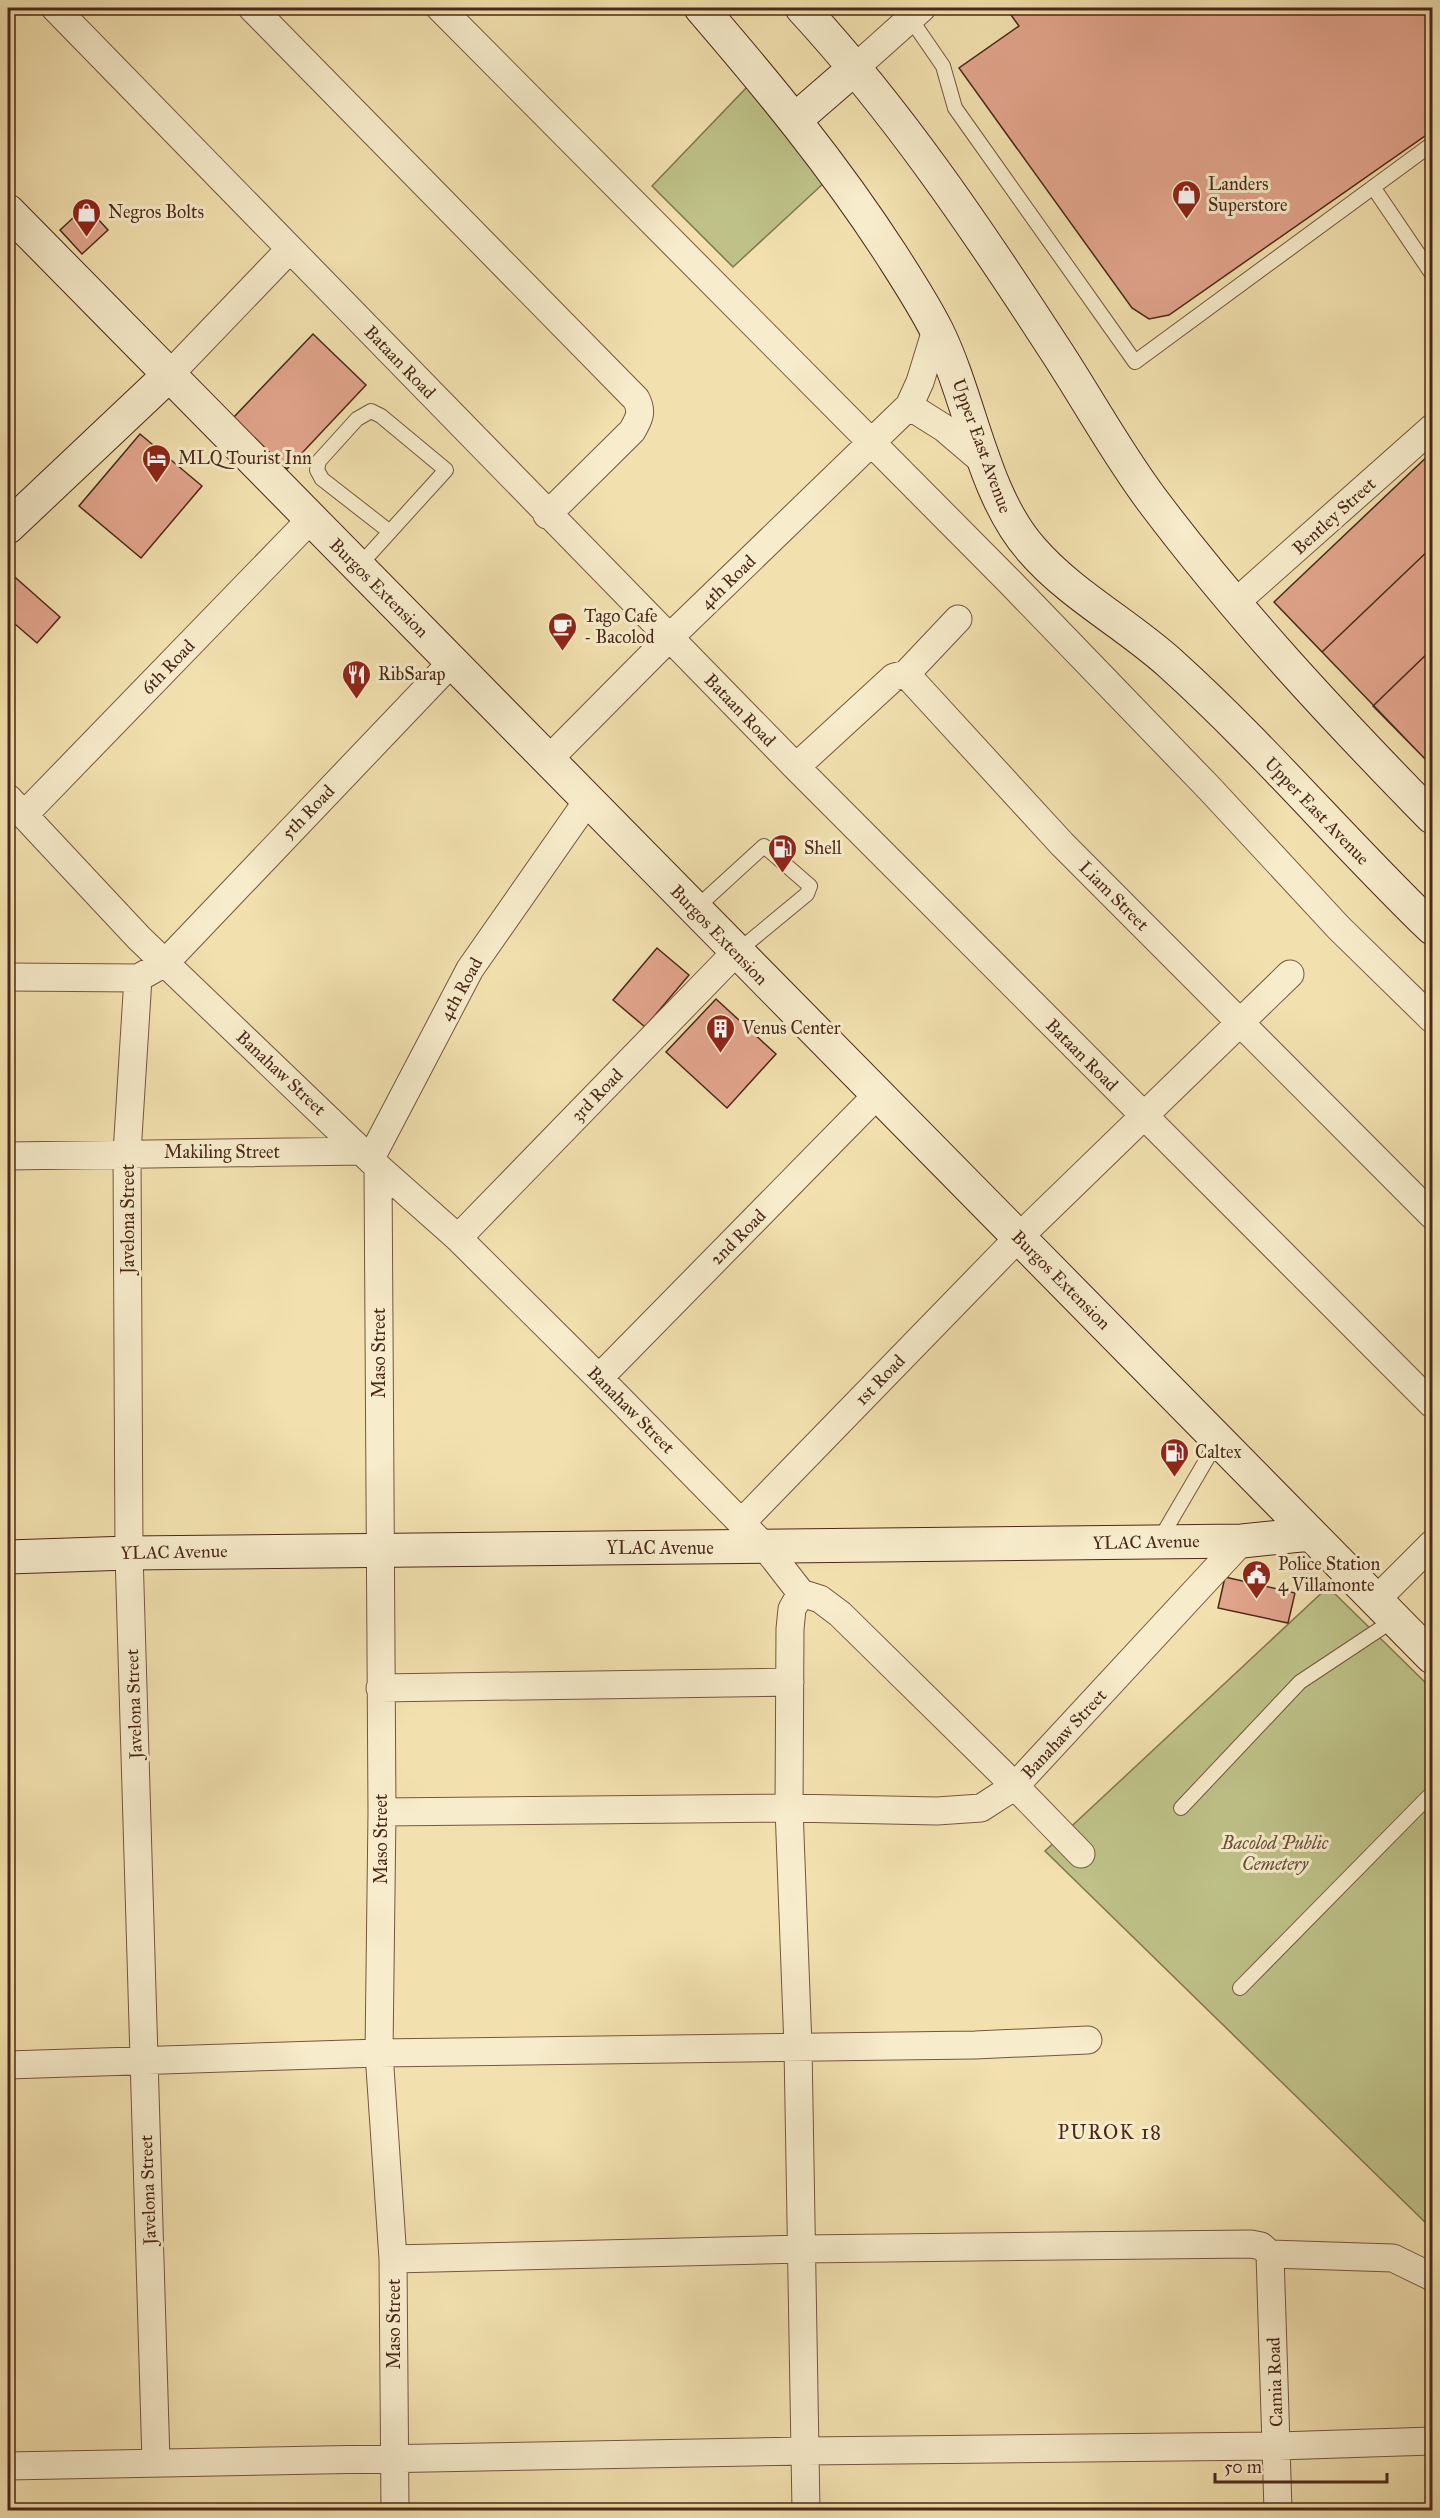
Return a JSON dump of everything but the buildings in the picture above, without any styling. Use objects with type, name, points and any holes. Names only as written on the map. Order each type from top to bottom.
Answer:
[{"type":"street","name":"Bataan Road","points":[[56,8],[796,767],[1432,1404]]},
{"type":"street","points":[[252,8],[636,399],[641,408],[632,431],[548,515]]},
{"type":"street","points":[[440,8],[1193,772],[1339,928],[1432,1019]]},
{"type":"street","name":"Upper East Avenue","points":[[701,8],[796,119],[850,191],[936,330],[968,407],[985,463],[1006,514],[1032,551],[1194,685],[1432,928]]},
{"type":"street","points":[[802,8],[856,66],[1023,301],[1151,499],[1235,603],[1345,728],[1432,817]]},
{"type":"street","points":[[796,119],[916,13]]},
{"type":"street","name":"Burgos Extension","points":[[8,211],[1432,1657]]},
{"type":"street","points":[[8,527],[170,374],[290,249]]},
{"type":"street","name":"4th Road","points":[[549,759],[669,638],[909,406],[920,382],[936,330]]},
{"type":"street","points":[[909,406],[944,428],[985,463]]},
{"type":"street","name":"Bentley Street","points":[[1235,603],[1432,428]]},
{"type":"street","name":"6th Road","points":[[16,806],[311,519]]},
{"type":"street","points":[[796,767],[894,677],[906,674],[958,619]]},
{"type":"street","name":"5th Road","points":[[165,963],[452,662]]},
{"type":"street","name":"Liam Street","points":[[906,674],[1062,844],[1432,1215]]},
{"type":"street","name":"4th Road","points":[[371,1159],[470,969],[588,800]]},
{"type":"street","name":"Banahaw Street","points":[[16,806],[165,963],[371,1159],[458,1238],[599,1378],[742,1522],[766,1548],[801,1593],[820,1599],[840,1614],[1015,1786],[1242,1541]]},
{"type":"street","name":"3rd Road","points":[[458,1238],[736,952]]},
{"type":"street","points":[[8,977],[138,978],[165,963]]},
{"type":"street","name":"1st Road","points":[[742,1522],[1018,1237],[1290,974]]},
{"type":"street","name":"Javelona Street","points":[[138,978],[127,1153],[129,1552],[156,2462]]},
{"type":"street","name":"2nd Road","points":[[599,1378],[877,1095]]},
{"type":"street","name":"Makiling Street","points":[[8,1156],[127,1153],[371,1159]]},
{"type":"street","name":"Maso Street","points":[[371,1159],[382,1812],[379,2053],[393,2259],[395,2511]]},
{"type":"street","name":"YLAC Avenue","points":[[8,1557],[129,1552],[766,1548],[1242,1541],[1311,1534]]},
{"type":"street","points":[[1386,1610],[1432,1544]]},
{"type":"street","points":[[801,1593],[792,1610],[789,1808],[798,2047],[806,2511]]},
{"type":"street","points":[[380,1688],[790,1682]]},
{"type":"street","points":[[382,1812],[789,1808],[909,1811],[981,1808],[1015,1786],[1081,1854]]},
{"type":"street","points":[[8,2065],[379,2053],[975,2045],[1088,2040]]},
{"type":"street","points":[[393,2259],[802,2249],[1251,2244],[1261,2246],[1270,2254],[1393,2258],[1432,2277]]},
{"type":"street","name":"Camia Road","points":[[1270,2254],[1278,2446],[1278,2511]]},
{"type":"street","points":[[8,2466],[805,2451],[1278,2446],[1432,2441]]},
{"type":"lane","points":[[916,13],[943,66],[955,108],[1135,362],[1432,144]]},
{"type":"lane","points":[[1373,187],[1432,274]]},
{"type":"lane","points":[[357,567],[390,532],[446,470],[381,416],[371,411],[357,419],[319,462],[317,470],[322,479],[390,532]]},
{"type":"lane","points":[[695,909],[764,846],[810,886],[807,894],[736,952]]},
{"type":"lane","points":[[1159,1541],[1218,1440]]},
{"type":"lane","points":[[1181,1808],[1300,1682],[1386,1610]]},
{"type":"lane","points":[[1240,1988],[1432,1793]]},
{"type":"green space","points":[[749,85],[825,182],[733,267],[652,186]]},
{"type":"green space","name":"Bacolod Public Cemetery","points":[[1328,1587],[1432,1689],[1432,2229],[1045,1851]]},
{"type":"place","name":"Landers Superstore","points":[[1187,220]]},
{"type":"place","name":"Negros Bolts","points":[[87,238]]},
{"type":"place","name":"MLQ Tourist Inn","points":[[157,484]]},
{"type":"place","name":"Tago Cafe - Bacolod","points":[[563,652]]},
{"type":"place","name":"RibSarap","points":[[357,700]]},
{"type":"place","name":"Shell","points":[[783,874]]},
{"type":"place","name":"Venus Center","points":[[721,1054]]},
{"type":"place","name":"Caltex","points":[[1174,1478]]},
{"type":"place","name":"Police Station 4 Villamonte","points":[[1257,1600]]},
{"type":"district","name":"PUROK 18","points":[[1110,2132]]}]
